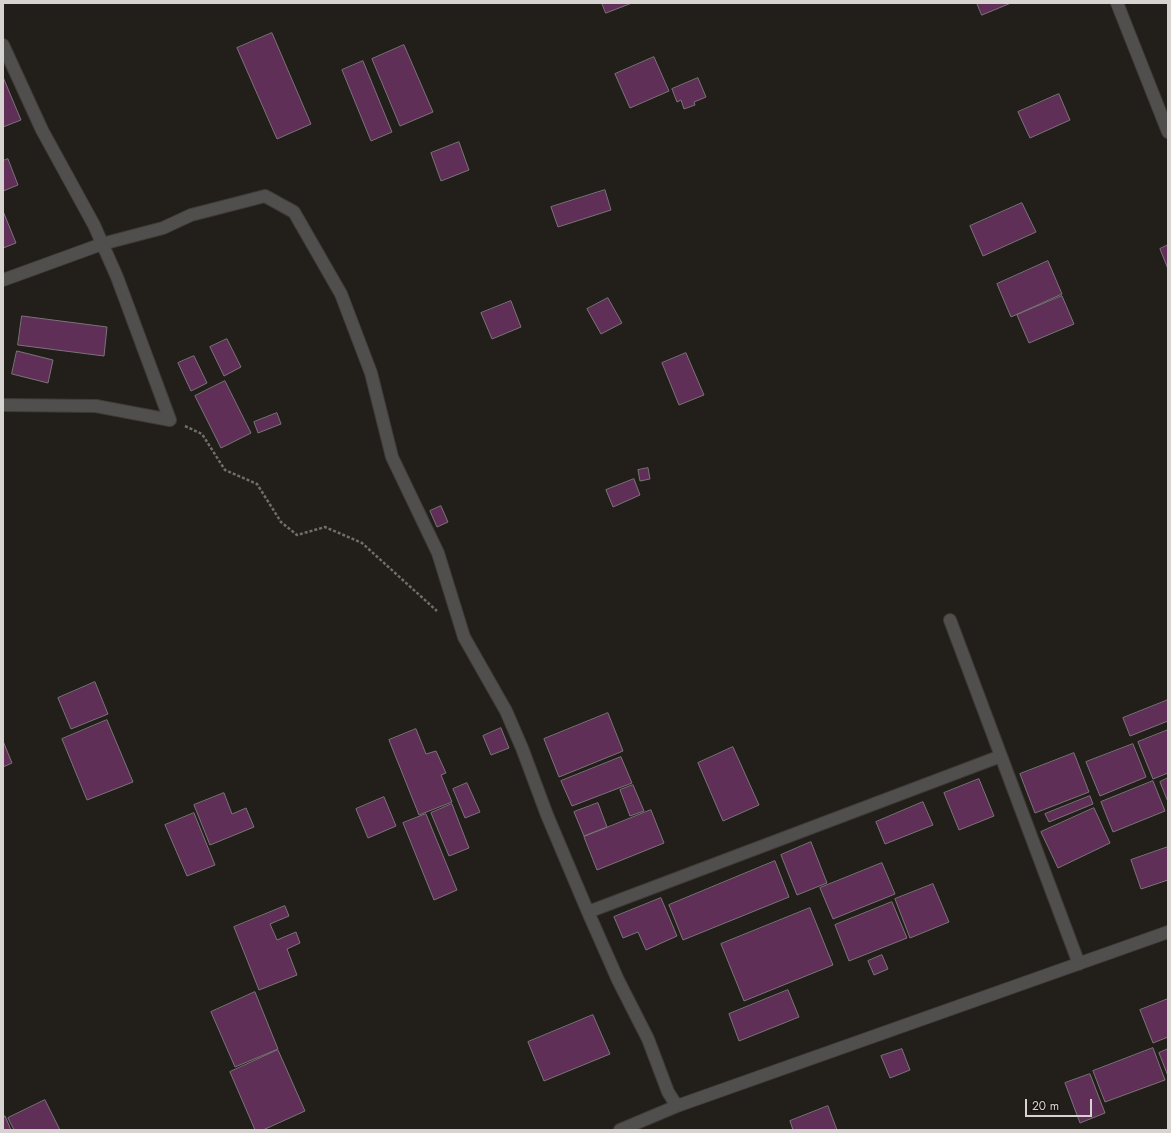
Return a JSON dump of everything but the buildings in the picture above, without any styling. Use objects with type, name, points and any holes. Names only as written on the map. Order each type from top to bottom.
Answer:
[{"type":"street","points":[[1117,3],[1168,132]]},
{"type":"street","points":[[3,45],[42,130],[102,244],[130,307],[170,420]]},
{"type":"street","points":[[3,280],[102,244],[163,228],[191,215],[225,205],[265,196],[294,212],[341,294],[372,373],[392,457],[438,553],[464,637],[506,711],[522,748],[546,815],[618,980],[648,1039],[668,1092],[677,1106]]},
{"type":"street","points":[[3,405],[96,406],[170,420]]},
{"type":"street","points":[[950,620],[1079,964]]},
{"type":"street","points":[[588,912],[1001,756]]},
{"type":"street","points":[[620,1130],[677,1106],[1168,932]]},
{"type":"path","points":[[170,420],[202,434],[225,470],[257,484],[281,522],[297,535],[325,527],[362,543],[442,616]]}]
